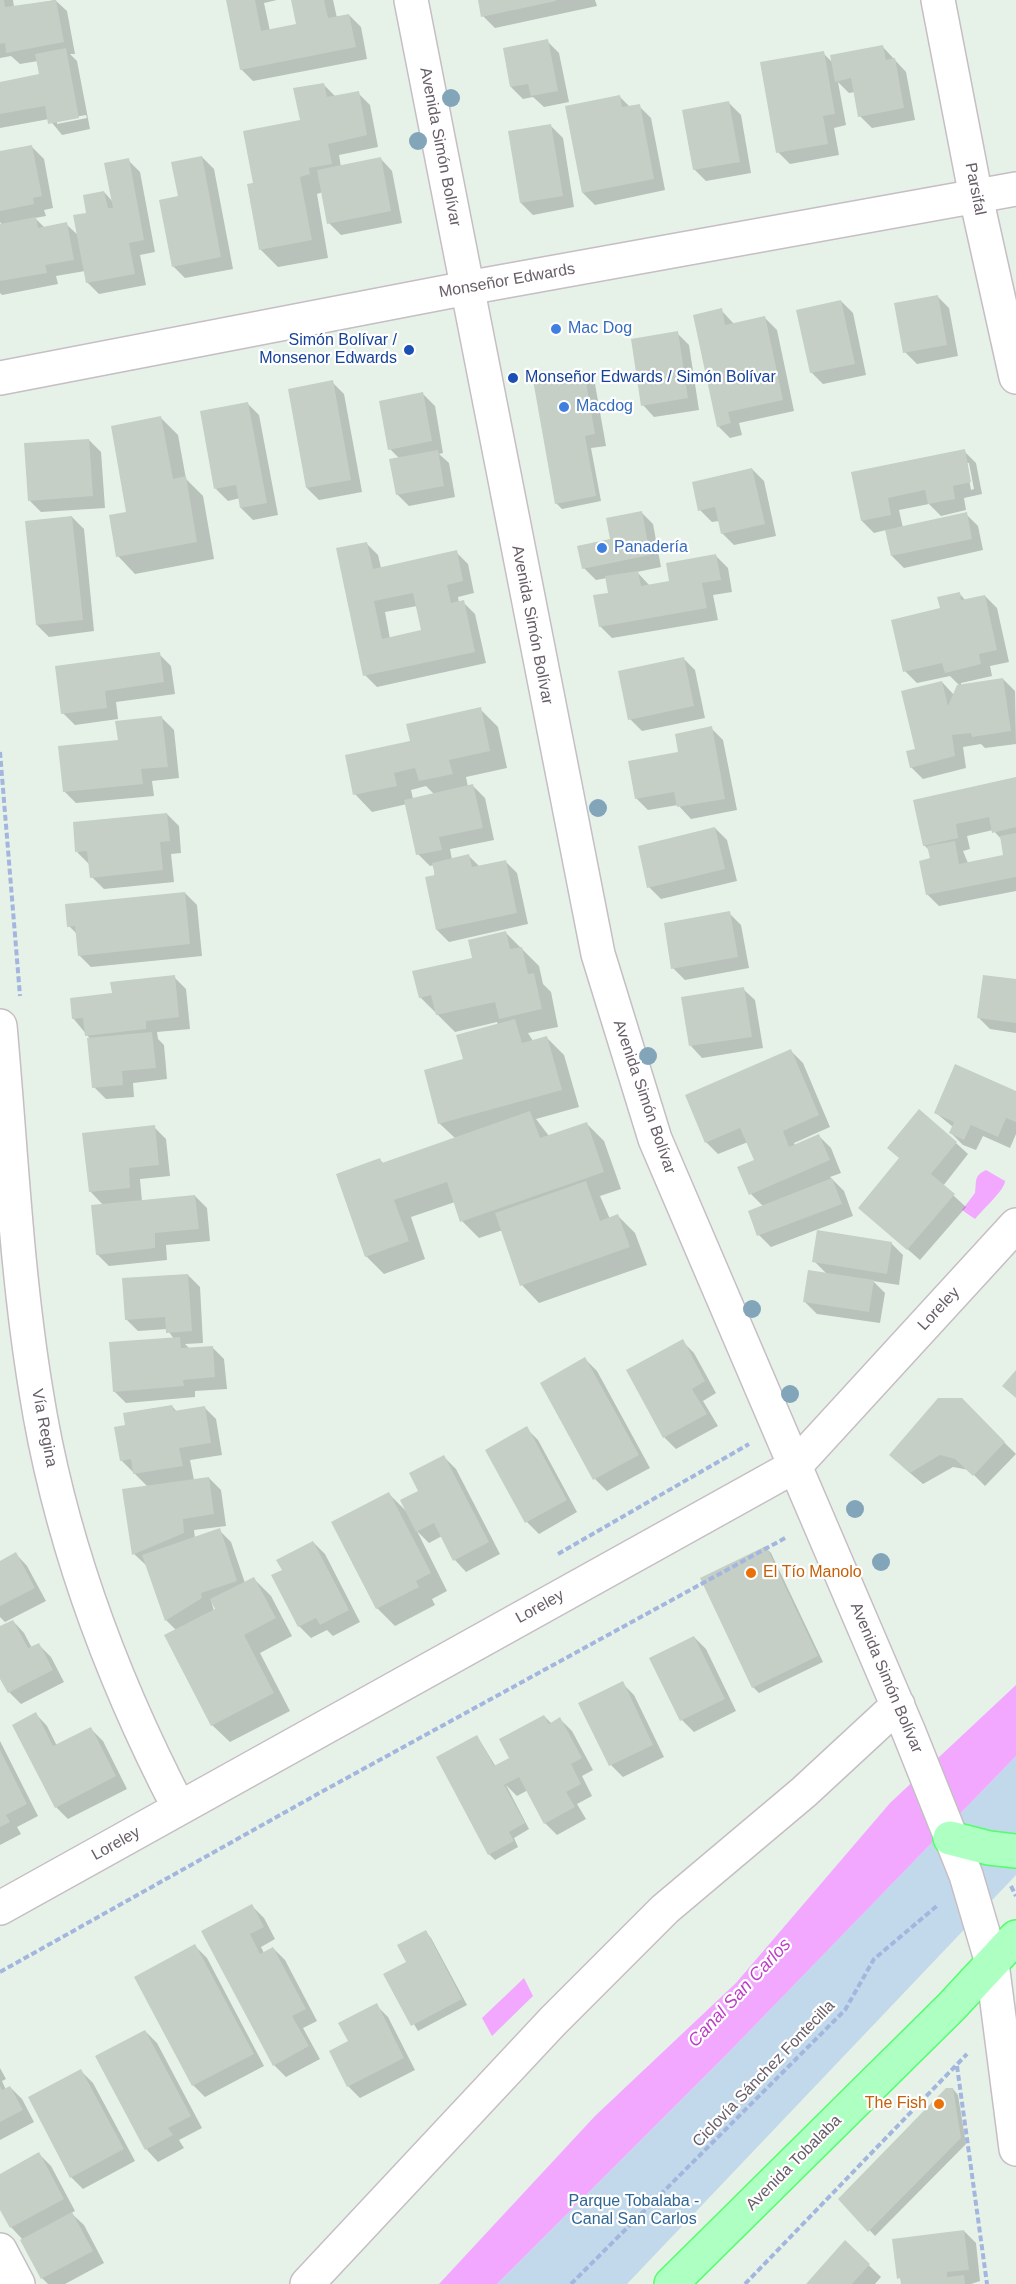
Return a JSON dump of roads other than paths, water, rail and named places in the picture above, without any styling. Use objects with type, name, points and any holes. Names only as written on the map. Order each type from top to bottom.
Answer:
[{"type":"main road","points":[[948,1833],[989,1848],[1016,1851]]},
{"type":"main road","name":"Avenida Tobalaba","points":[[671,2284],[952,2006],[1016,1937]]},
{"type":"street","name":"Avenida Simón Bolívar","points":[[411,0],[598,954],[656,1139],[903,1718],[966,1875],[992,1963],[1016,2150]]},
{"type":"street","name":"Parsifal","points":[[938,0],[976,197],[1016,377]]},
{"type":"street","name":"Monseñor Edwards","points":[[0,378],[467,288],[1016,189]]},
{"type":"street","name":"Vía Regina","points":[[10,1014],[25,1313],[36,1392],[51,1469],[93,1614],[142,1734],[179,1808]]},
{"type":"street","name":"Loreley","points":[[0,1908],[795,1466],[1016,1225]]},
{"type":"street","points":[[307,2284],[553,2021],[665,1910],[804,1792],[903,1718]]},
{"type":"street","points":[[0,2250],[18,2284]]},
{"type":"water","points":[[986,1170],[1005,1181],[997,1195],[975,1219],[962,1210],[975,1193],[977,1177]]},
{"type":"water","name":"Canal San Carlos","points":[[1016,1685],[1016,1756],[727,2054],[497,2284],[439,2284],[595,2116],[736,1983],[890,1803]]},
{"type":"water","points":[[524,1978],[533,1996],[492,2036],[482,2018]]},
{"type":"place","name":"Mac Dog","points":[[556,329]]},
{"type":"place","name":"Simón Bolívar / Monsenor Edwards","points":[[409,350]]},
{"type":"place","name":"Monseñor Edwards / Simón Bolívar","points":[[513,378]]},
{"type":"place","name":"Macdog","points":[[564,407]]},
{"type":"place","name":"Panadería","points":[[602,548]]},
{"type":"place","name":"El Tío Manolo","points":[[751,1573]]},
{"type":"place","name":"The Fish","points":[[939,2104]]},
{"type":"park label","name":"Parque Tobalaba - Canal San Carlos","points":[[634,2211]]}]
